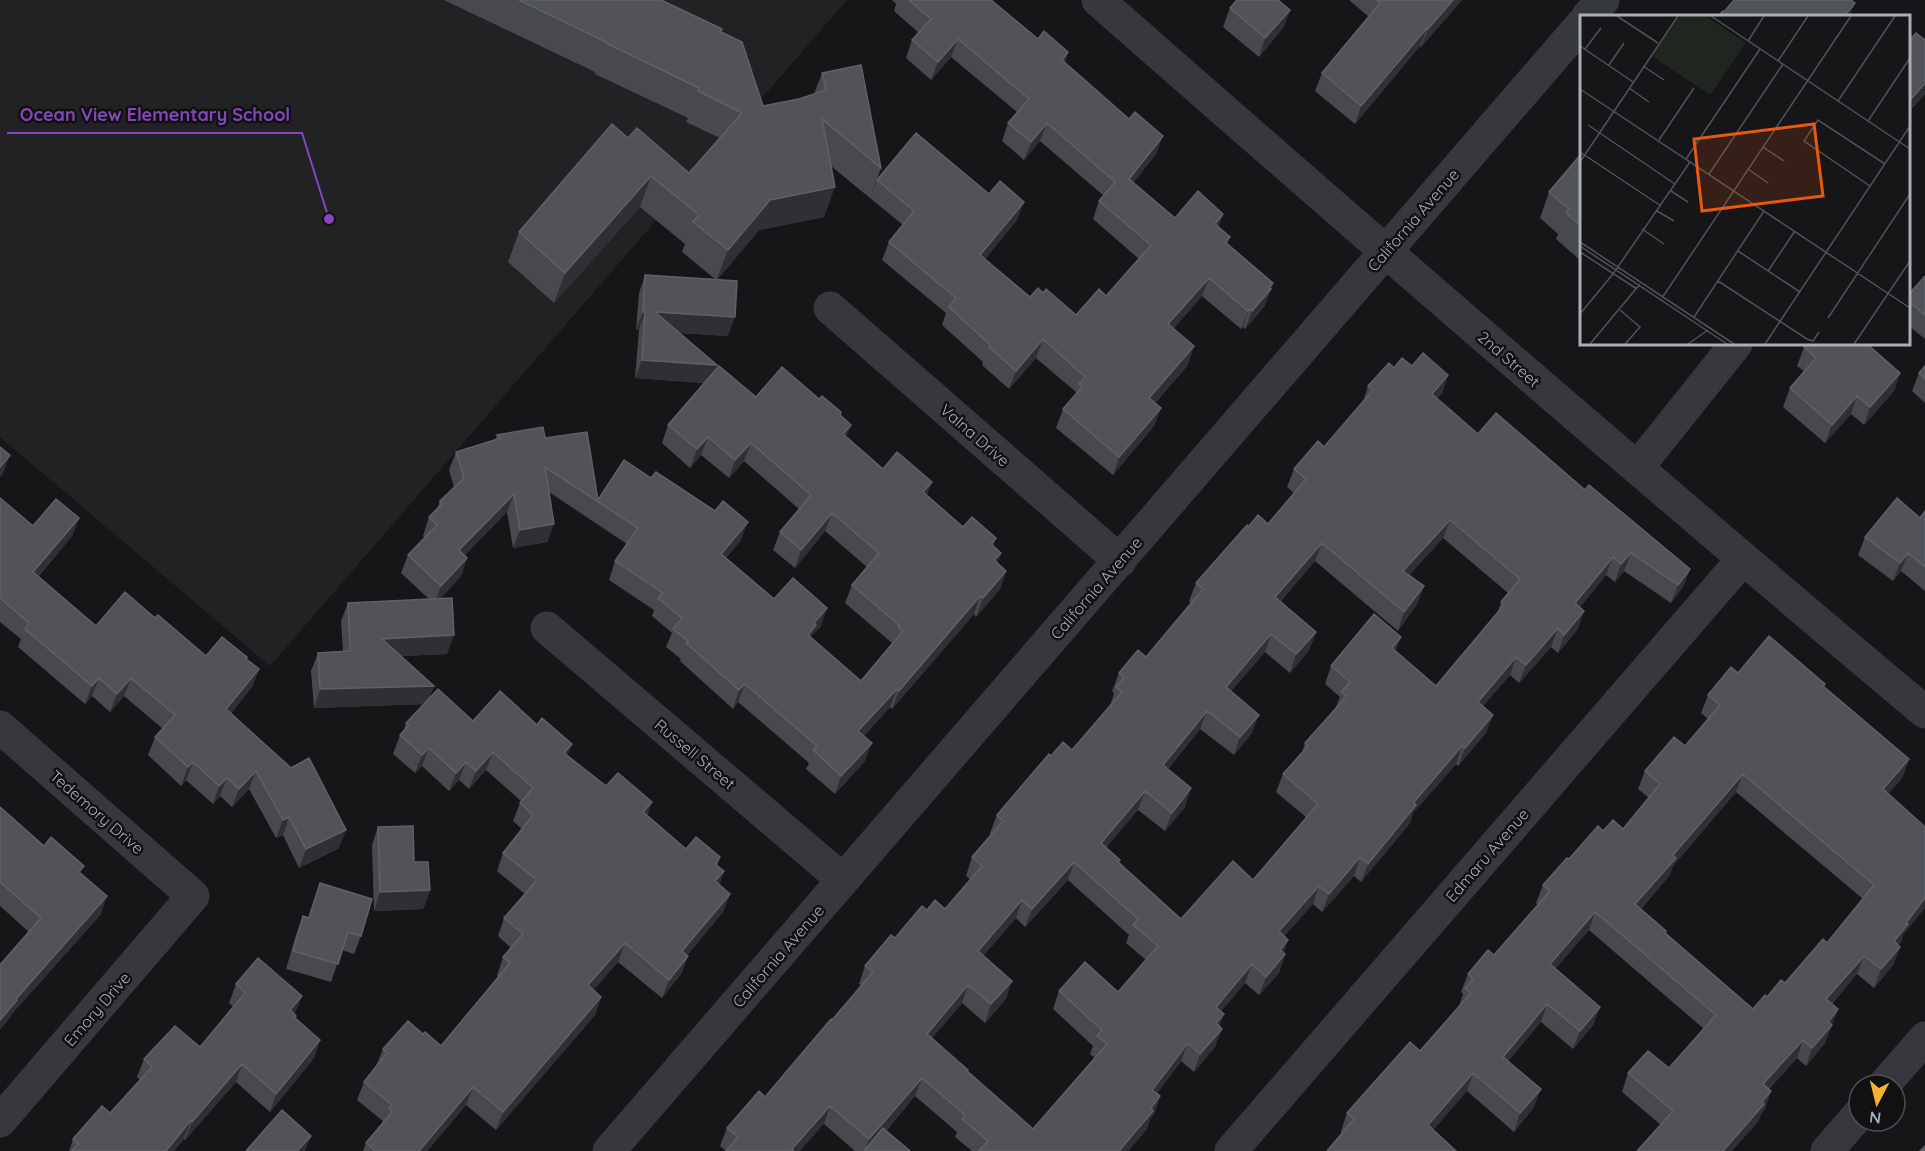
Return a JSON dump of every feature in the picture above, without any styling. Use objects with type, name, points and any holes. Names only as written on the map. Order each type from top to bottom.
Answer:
[{"type":"street","name":"2nd Street","points":[[1098,0],[1385,253],[1925,712]]},
{"type":"street","name":"California Avenue","points":[[1591,15],[1603,0]]},
{"type":"street","name":"California Avenue","points":[[609,1151],[1580,28]]},
{"type":"street","name":"Valna Drive","points":[[830,308],[1120,561]]},
{"type":"street","points":[[1637,468],[1735,345]]},
{"type":"street","name":"Edmaru Avenue","points":[[1231,1151],[1743,559]]},
{"type":"street","name":"Russell Street","points":[[547,628],[843,880]]},
{"type":"street","name":"Tedemory Drive","points":[[0,727],[193,896]]},
{"type":"street","name":"Emory Drive","points":[[0,1121],[193,896]]},
{"type":"street","points":[[1894,1073],[1925,1038]]},
{"type":"street","points":[[1827,1151],[1847,1128]]},
{"type":"shaded area","points":[[0,0],[847,0],[270,666],[0,437]]},
{"type":"building","points":[[519,0],[661,0],[722,29],[721,32],[742,42],[763,106],[799,99],[826,90],[822,73],[861,65],[881,168],[822,119],[835,187],[770,200],[728,250],[693,222],[699,215],[651,176],[565,273],[519,232],[612,124],[628,138],[637,128],[689,173],[742,113],[698,91],[699,88]]},
{"type":"building","points":[[909,0],[991,0],[1038,39],[1044,31],[1068,52],[1062,60],[1129,119],[1135,112],[1163,136],[1129,179],[1175,218],[1198,191],[1223,214],[1215,224],[1230,237],[1225,242],[1273,283],[1269,288],[1271,289],[1252,311],[1249,309],[1248,311],[1209,278],[1168,324],[1194,346],[1149,398],[1161,408],[1119,457],[1063,409],[1082,387],[1079,384],[1085,377],[1043,339],[1016,371],[949,307],[956,298],[889,242],[914,211],[877,180],[916,133],[989,194],[1000,181],[1024,202],[980,255],[1030,297],[1038,288],[1043,293],[1046,289],[1076,315],[1099,289],[1106,296],[1151,245],[1099,201],[1115,182],[1047,123],[1031,142],[1008,123],[1029,99],[958,39],[938,62],[912,40],[931,19]]},
{"type":"building","points":[[1237,0],[1278,0],[1290,10],[1265,38],[1230,8]]},
{"type":"building","points":[[1377,0],[1453,0],[1361,106],[1322,73],[1380,3]]},
{"type":"building","points":[[1734,0],[1851,0],[1855,3],[1845,15],[1719,15]]},
{"type":"building","points":[[1916,33],[1925,40],[1925,83],[1912,98],[1910,96],[1910,40]]},
{"type":"building","points":[[1580,155],[1580,225],[1566,213],[1569,209],[1549,192]]},
{"type":"building","points":[[645,275],[737,281],[735,317],[655,312],[717,365],[642,360]]},
{"type":"building","points":[[1925,276],[1925,315],[1910,303],[1910,293]]},
{"type":"building","points":[[1806,345],[1868,345],[1900,373],[1870,407],[1857,396],[1832,425],[1790,388],[1816,358],[1804,347]]},
{"type":"building","points":[[1423,353],[1448,375],[1432,394],[1478,434],[1496,413],[1585,490],[1589,485],[1690,569],[1678,585],[1631,553],[1621,564],[1613,557],[1575,603],[1584,611],[1564,635],[1558,628],[1526,665],[1516,657],[1478,702],[1493,715],[1465,748],[1462,746],[1414,802],[1416,805],[1368,864],[1360,857],[1329,894],[1319,886],[1279,931],[1288,940],[1280,950],[1285,954],[1266,977],[1252,964],[1216,1007],[1224,1014],[1216,1023],[1222,1029],[1200,1054],[1188,1043],[1152,1090],[1160,1096],[1151,1108],[1153,1111],[1119,1151],[979,1151],[988,1141],[962,1119],[965,1115],[922,1078],[869,1139],[830,1106],[792,1149],[794,1151],[726,1151],[738,1137],[727,1128],[759,1091],[765,1097],[873,972],[865,966],[891,935],[895,938],[922,906],[927,910],[935,900],[945,909],[982,866],[972,857],[1003,821],[997,815],[1049,754],[1051,756],[1063,742],[1072,750],[1122,692],[1116,687],[1124,678],[1119,673],[1138,650],[1146,657],[1203,589],[1196,583],[1247,525],[1248,527],[1258,515],[1268,524],[1306,479],[1294,469],[1318,441],[1324,447],[1373,390],[1368,386],[1389,363],[1394,368],[1402,358],[1412,366]],"holes":[[[1450,520],[1520,579],[1501,602],[1504,605],[1436,686],[1392,648],[1401,637],[1374,614],[1331,666],[1350,682],[1341,692],[1347,696],[1305,743],[1308,746],[1283,774],[1318,804],[1253,880],[1233,861],[1181,919],[1118,862],[1120,860],[1101,843],[1145,791],[1172,813],[1191,788],[1163,765],[1207,711],[1240,737],[1259,715],[1226,687],[1271,634],[1296,654],[1316,632],[1275,597],[1322,543],[1404,612],[1424,586],[1403,571]],[[1074,862],[1138,919],[1133,925],[1158,946],[1118,992],[1085,962],[1059,991],[1102,1030],[1097,1036],[1107,1044],[1033,1129],[927,1034],[968,985],[991,1004],[1012,981],[978,951],[1022,900],[1032,909]]]},
{"type":"building","points":[[719,366],[756,397],[782,367],[819,399],[822,396],[841,412],[840,415],[851,425],[843,434],[883,469],[897,452],[932,482],[923,492],[963,527],[972,517],[996,538],[991,544],[1001,553],[994,560],[1006,571],[983,598],[980,596],[899,691],[897,689],[858,731],[872,743],[841,776],[813,750],[817,746],[745,684],[739,690],[686,643],[688,641],[673,629],[682,618],[658,598],[663,593],[615,561],[638,528],[545,467],[554,524],[520,530],[514,494],[459,550],[467,558],[441,586],[408,555],[437,525],[429,517],[441,505],[440,501],[464,478],[456,452],[501,438],[497,435],[543,427],[545,438],[587,432],[598,500],[624,460],[651,478],[656,472],[715,511],[723,501],[748,522],[721,554],[774,599],[793,578],[827,608],[814,623],[816,625],[808,635],[861,681],[903,631],[852,585],[879,553],[832,513],[801,550],[780,532],[811,495],[751,443],[735,460],[708,437],[697,449],[668,425]]},
{"type":"building","points":[[1925,366],[1925,379],[1919,373]]},
{"type":"building","points":[[0,447],[10,455],[0,467]]},
{"type":"building","points":[[0,498],[33,526],[56,499],[79,518],[33,572],[96,626],[125,592],[155,618],[158,615],[206,656],[222,637],[247,657],[245,658],[259,669],[226,709],[291,768],[309,758],[346,830],[306,849],[289,817],[283,820],[256,771],[239,789],[227,778],[219,786],[193,762],[188,767],[155,737],[175,715],[131,678],[117,694],[99,678],[92,686],[25,629],[29,623],[0,598]]},
{"type":"building","points":[[1897,498],[1920,518],[1925,511],[1925,567],[1908,553],[1900,563],[1865,537]]},
{"type":"building","points":[[452,598],[454,635],[382,639],[434,686],[320,689],[318,653],[350,651],[348,603]]},
{"type":"building","points":[[1769,636],[1825,684],[1823,686],[1909,759],[1883,789],[1925,827],[1925,898],[1894,941],[1900,947],[1881,969],[1864,956],[1826,999],[1838,1009],[1828,1022],[1832,1025],[1812,1048],[1803,1040],[1763,1084],[1771,1091],[1762,1102],[1764,1104],[1723,1151],[1637,1151],[1673,1111],[1628,1073],[1648,1051],[1669,1068],[1716,1015],[1595,912],[1550,964],[1600,1007],[1580,1031],[1547,1004],[1503,1057],[1541,1089],[1520,1113],[1473,1073],[1428,1125],[1456,1151],[1327,1151],[1354,1119],[1347,1113],[1410,1042],[1420,1051],[1471,993],[1465,988],[1473,979],[1468,974],[1488,950],[1494,955],[1550,891],[1543,885],[1567,858],[1569,859],[1598,826],[1603,831],[1613,820],[1623,829],[1660,784],[1645,771],[1674,737],[1685,746],[1720,705],[1708,695],[1731,667],[1738,673]],"holes":[[[1743,774],[1874,885],[1827,943],[1823,939],[1785,983],[1781,980],[1753,1009],[1635,904],[1676,858],[1673,855]]]},
{"type":"building","points":[[438,689],[473,721],[500,691],[537,725],[542,718],[572,744],[564,753],[606,786],[618,773],[652,802],[643,812],[686,849],[696,837],[720,857],[715,864],[724,871],[715,881],[730,894],[682,951],[688,956],[669,980],[625,943],[588,985],[601,997],[503,1112],[473,1087],[419,1151],[376,1151],[366,1143],[392,1112],[389,1109],[392,1105],[364,1082],[387,1053],[383,1049],[408,1021],[441,1046],[510,963],[503,957],[523,934],[504,918],[537,880],[503,853],[533,815],[520,803],[533,788],[493,752],[476,771],[466,762],[456,773],[429,748],[422,755],[400,735],[409,725],[406,723]]},
{"type":"building","points":[[0,807],[44,846],[51,837],[84,866],[79,872],[107,896],[0,1020],[0,965],[41,918],[0,882]]},
{"type":"building","points":[[413,826],[414,862],[428,862],[430,890],[380,892],[378,827]]},
{"type":"building","points":[[320,883],[372,899],[361,936],[348,932],[338,964],[293,951],[303,916],[309,918]]},
{"type":"building","points":[[258,958],[302,996],[290,1010],[296,1016],[294,1017],[320,1040],[276,1094],[242,1064],[166,1151],[72,1151],[78,1144],[73,1139],[102,1106],[110,1113],[152,1067],[144,1059],[175,1026],[200,1047],[245,993],[236,984]]},
{"type":"building","points":[[282,1110],[311,1136],[297,1151],[246,1151]]},
{"type":"building","points":[[883,1128],[910,1151],[864,1151]]},
{"type":"place","name":"Ocean View Elementary School","points":[[329,219]]}]
